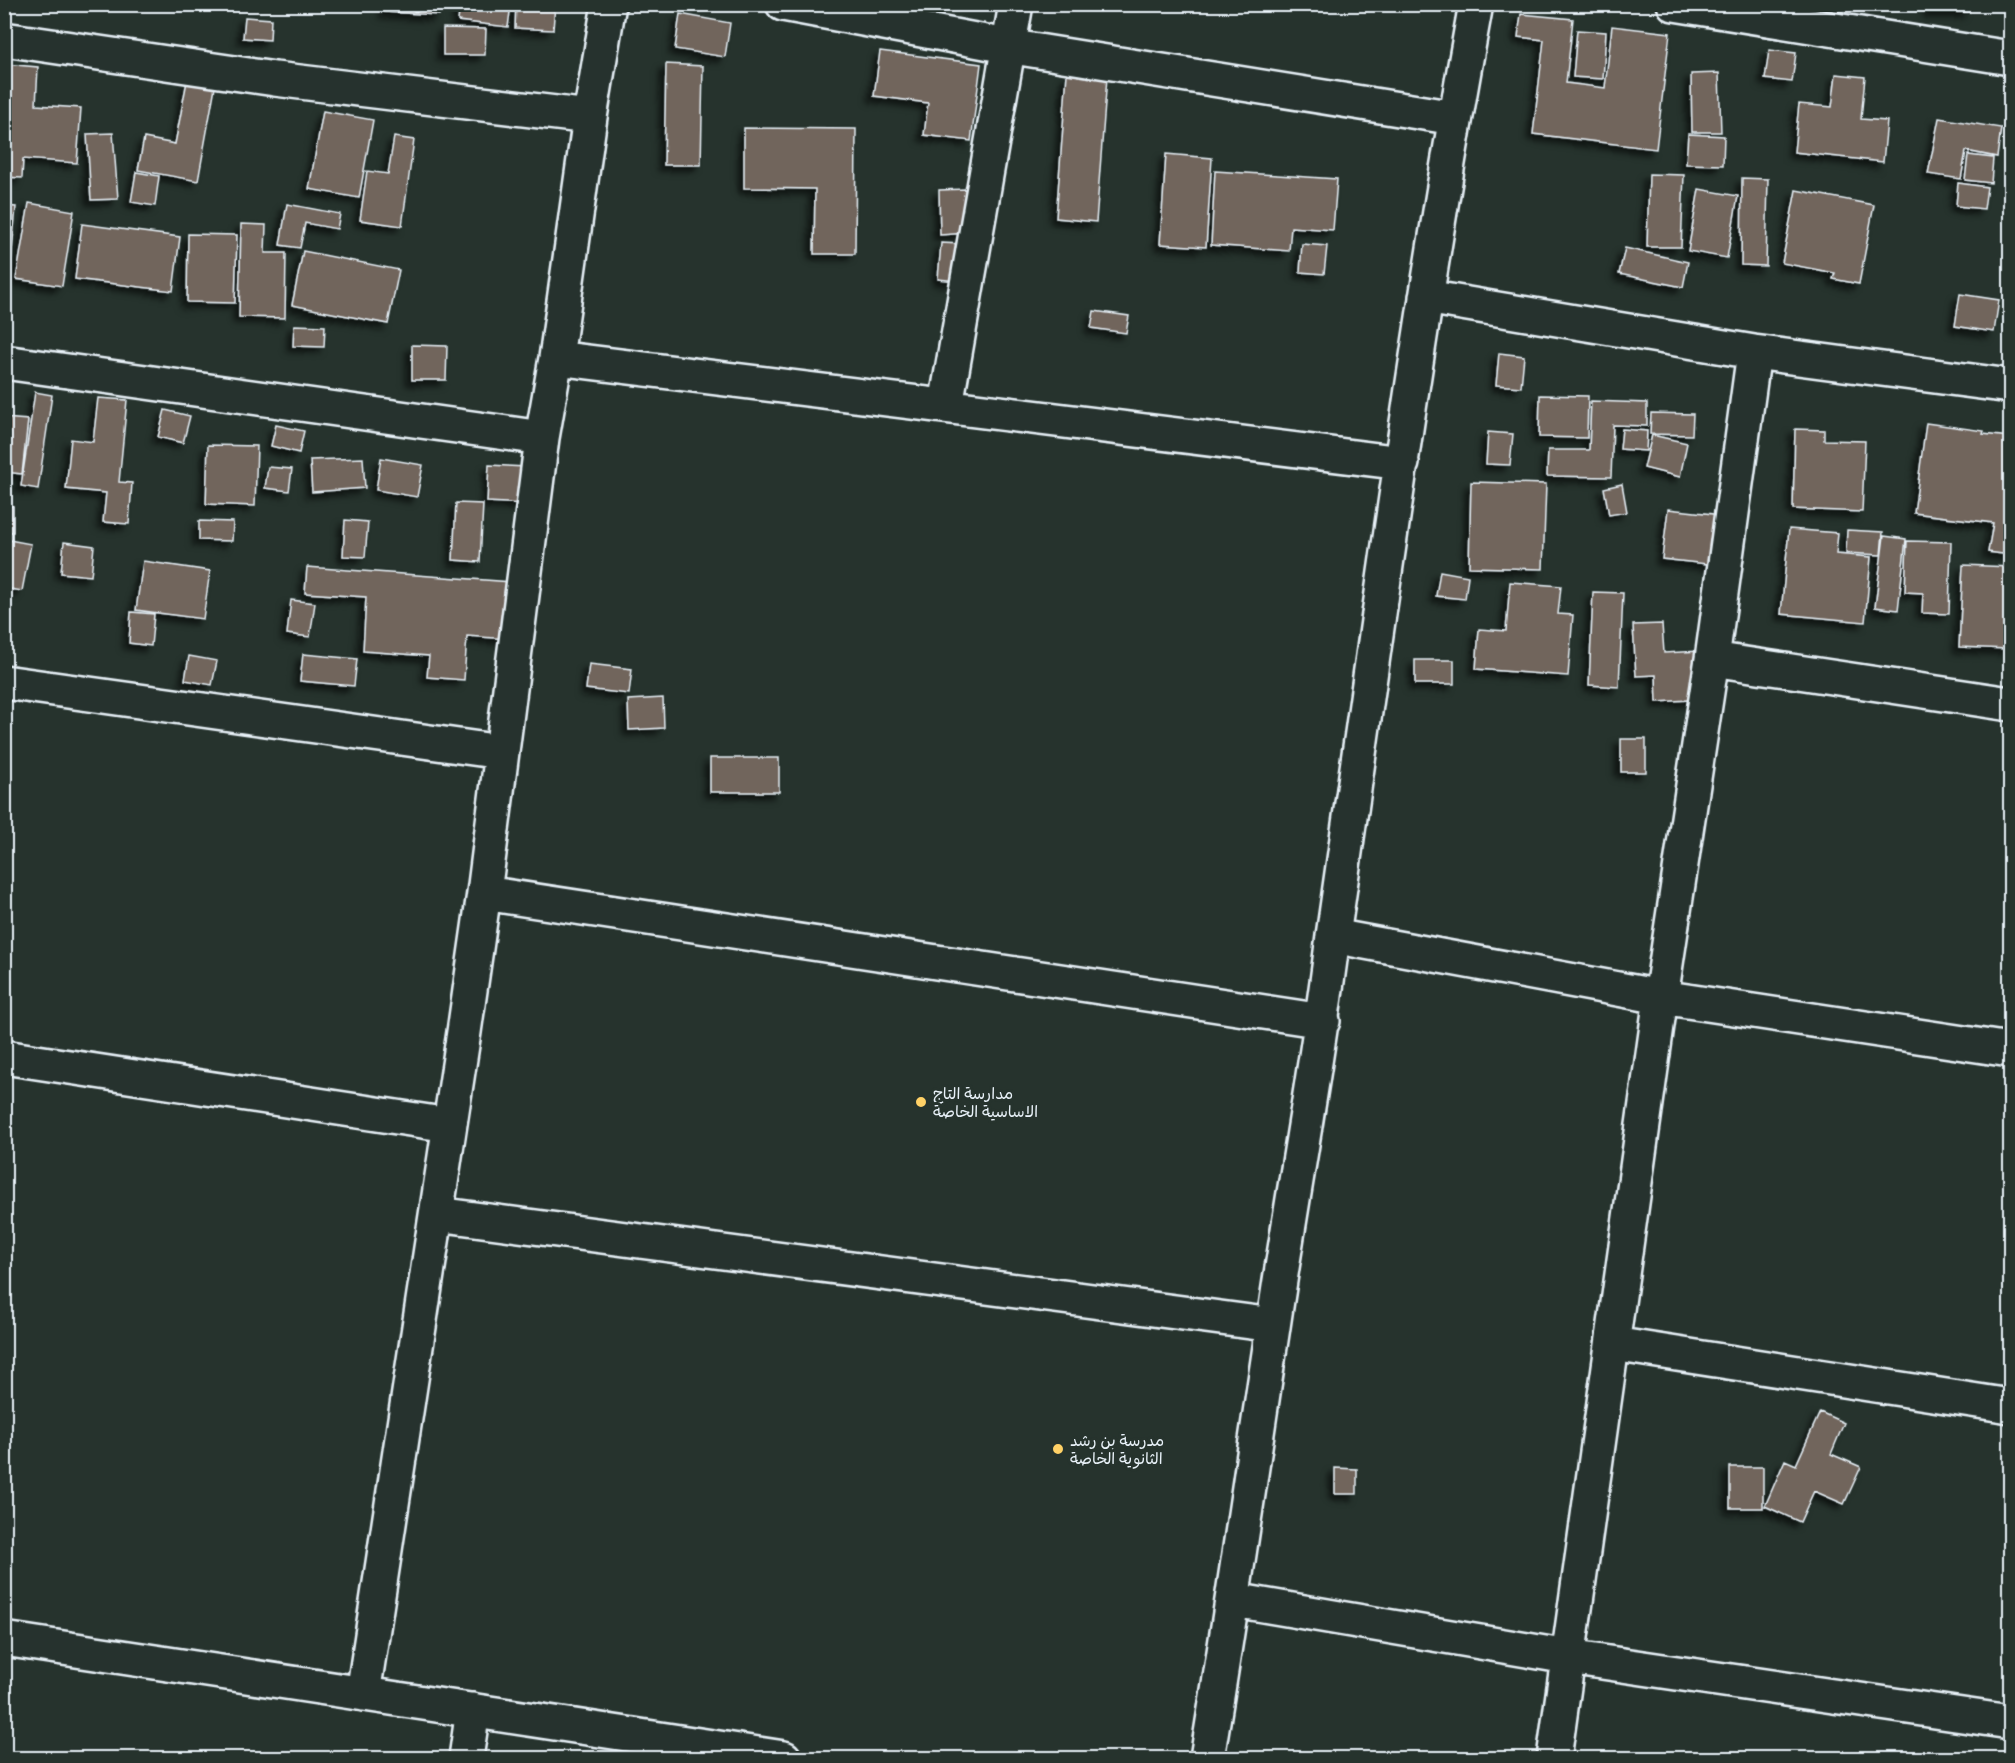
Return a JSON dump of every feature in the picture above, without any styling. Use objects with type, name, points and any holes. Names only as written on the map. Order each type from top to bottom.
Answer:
[{"type":"street","points":[[363,1694],[484,893],[542,438],[609,4]]},
{"type":"street","points":[[783,4],[1007,46],[1455,118]]},
{"type":"street","points":[[946,405],[1016,4]]},
{"type":"street","points":[[1207,1758],[1234,1600],[1273,1325],[1323,1021],[1333,936],[1426,297],[1476,4]]},
{"type":"street","points":[[1674,4],[2010,58]]},
{"type":"street","points":[[4,39],[275,80],[590,117]]},
{"type":"street","points":[[1426,297],[1754,352],[2010,386]]},
{"type":"street","points":[[1554,1758],[1754,352]]},
{"type":"street","points":[[556,358],[1402,463]]},
{"type":"street","points":[[4,362],[542,438]]},
{"type":"street","points":[[1712,659],[2010,704]]},
{"type":"street","points":[[4,682],[501,752]]},
{"type":"street","points":[[484,893],[1323,1021]]},
{"type":"street","points":[[1333,936],[1661,997],[2010,1050]]},
{"type":"street","points":[[4,1057],[449,1125]]},
{"type":"street","points":[[436,1214],[1273,1325]]},
{"type":"street","points":[[1613,1344],[2010,1406]]},
{"type":"street","points":[[1234,1600],[1568,1657],[2010,1722]]},
{"type":"street","points":[[4,1639],[784,1758]]},
{"type":"street","points":[[466,1758],[473,1710]]},
{"type":"building","points":[[386,4],[440,4],[439,15],[385,12]]},
{"type":"building","points":[[460,4],[511,4],[508,27],[458,21]]},
{"type":"building","points":[[516,4],[555,4],[553,30],[515,28]]},
{"type":"building","points":[[1930,4],[1969,4],[1969,12],[1930,12]]},
{"type":"building","points":[[680,14],[730,23],[725,57],[675,49]]},
{"type":"building","points":[[1521,14],[1573,19],[1566,83],[1605,88],[1612,26],[1670,33],[1656,149],[1533,134],[1544,40],[1518,37]]},
{"type":"building","points":[[245,17],[271,19],[270,40],[243,38]]},
{"type":"building","points":[[443,28],[486,29],[485,55],[443,55]]},
{"type":"building","points":[[1577,30],[1606,32],[1603,79],[1573,77]]},
{"type":"building","points":[[1769,50],[1796,53],[1792,82],[1765,79]]},
{"type":"building","points":[[880,51],[981,64],[971,141],[924,135],[928,103],[874,96]]},
{"type":"building","points":[[4,64],[38,67],[36,105],[81,108],[77,163],[23,159],[22,178],[4,177]]},
{"type":"building","points":[[666,64],[703,66],[701,165],[664,165]]},
{"type":"building","points":[[1719,73],[1721,132],[1692,132],[1691,74]]},
{"type":"building","points":[[1067,74],[1107,77],[1096,222],[1056,218]]},
{"type":"building","points":[[1836,74],[1865,77],[1861,119],[1887,121],[1883,162],[1794,152],[1799,104],[1832,107]]},
{"type":"building","points":[[187,81],[215,87],[198,181],[138,170],[144,138],[175,144]]},
{"type":"building","points":[[323,111],[373,120],[359,198],[309,189]]},
{"type":"building","points":[[1939,118],[2001,128],[1997,157],[1966,151],[1961,179],[1928,174]]},
{"type":"building","points":[[744,128],[856,129],[855,254],[814,254],[815,189],[744,188]]},
{"type":"building","points":[[113,133],[118,199],[91,200],[87,134]]},
{"type":"building","points":[[1688,134],[1724,136],[1723,165],[1686,164]]},
{"type":"building","points":[[394,137],[414,140],[402,226],[360,220],[367,171],[388,174]]},
{"type":"building","points":[[1166,154],[1212,158],[1206,247],[1160,244]]},
{"type":"building","points":[[1968,155],[1993,158],[1991,183],[1965,180]]},
{"type":"building","points":[[1215,171],[1337,179],[1333,230],[1291,227],[1289,251],[1211,245]]},
{"type":"building","points":[[136,172],[159,176],[155,206],[131,202]]},
{"type":"building","points":[[1649,174],[1684,175],[1681,247],[1647,247]]},
{"type":"building","points":[[1742,178],[1768,179],[1766,266],[1741,265]]},
{"type":"building","points":[[1958,183],[1987,187],[1984,209],[1956,206]]},
{"type":"building","points":[[966,189],[968,233],[940,235],[939,190]]},
{"type":"building","points":[[1699,189],[1738,196],[1727,258],[1688,251]]},
{"type":"building","points":[[1796,190],[1874,205],[1859,284],[1833,279],[1835,273],[1782,263]]},
{"type":"building","points":[[29,203],[74,211],[62,286],[16,279]]},
{"type":"building","points":[[287,204],[340,214],[337,229],[305,223],[300,248],[280,245]]},
{"type":"building","points":[[4,206],[16,207],[11,262],[4,262]]},
{"type":"building","points":[[82,224],[180,237],[173,291],[75,279]]},
{"type":"building","points":[[241,224],[266,225],[265,253],[286,253],[285,318],[239,317]]},
{"type":"building","points":[[188,234],[237,235],[235,303],[187,302]]},
{"type":"building","points":[[941,243],[960,244],[957,281],[938,279]]},
{"type":"building","points":[[1302,244],[1327,246],[1324,274],[1300,272]]},
{"type":"building","points":[[1625,248],[1688,262],[1683,287],[1619,274]]},
{"type":"building","points":[[303,251],[399,270],[388,324],[292,305]]},
{"type":"building","points":[[1960,294],[1999,300],[1994,332],[1955,326]]},
{"type":"building","points":[[1094,311],[1129,316],[1126,333],[1091,328]]},
{"type":"building","points":[[294,325],[325,326],[324,347],[293,346]]},
{"type":"building","points":[[412,345],[447,346],[446,380],[412,380]]},
{"type":"building","points":[[1499,353],[1524,356],[1521,387],[1496,385]]},
{"type":"building","points":[[35,392],[52,395],[38,489],[21,486]]},
{"type":"building","points":[[1540,395],[1588,396],[1587,438],[1539,437]]},
{"type":"building","points":[[98,398],[127,400],[119,482],[132,483],[129,524],[103,522],[106,493],[66,489],[71,439],[93,442]]},
{"type":"building","points":[[1591,401],[1647,403],[1647,426],[1613,425],[1611,477],[1547,476],[1548,450],[1589,450]]},
{"type":"building","points":[[165,410],[190,416],[183,443],[158,437]]},
{"type":"building","points":[[1651,413],[1693,414],[1692,435],[1650,434]]},
{"type":"building","points":[[4,418],[28,420],[22,474],[4,472]]},
{"type":"building","points":[[1926,423],[2010,437],[2010,555],[1988,552],[1993,523],[1914,513]]},
{"type":"building","points":[[276,425],[304,431],[299,453],[271,446]]},
{"type":"building","points":[[1622,429],[1647,431],[1646,451],[1620,449]]},
{"type":"building","points":[[1795,429],[1824,430],[1824,440],[1865,441],[1862,512],[1793,509]]},
{"type":"building","points":[[1488,432],[1513,434],[1510,465],[1486,464]]},
{"type":"building","points":[[1652,435],[1687,443],[1680,477],[1644,468]]},
{"type":"building","points":[[208,445],[257,446],[255,506],[206,504]]},
{"type":"building","points":[[363,458],[365,488],[312,492],[310,460]]},
{"type":"building","points":[[381,458],[423,465],[417,497],[376,490]]},
{"type":"building","points":[[489,465],[526,467],[525,504],[487,502]]},
{"type":"building","points":[[268,467],[292,469],[289,491],[265,488]]},
{"type":"building","points":[[1471,482],[1546,484],[1543,569],[1469,567]]},
{"type":"building","points":[[1622,484],[1627,512],[1609,515],[1604,488]]},
{"type":"building","points":[[456,503],[483,504],[480,562],[453,560]]},
{"type":"building","points":[[4,506],[13,506],[13,532],[4,532]]},
{"type":"building","points":[[1668,509],[1722,515],[1716,565],[1662,559]]},
{"type":"building","points":[[345,520],[368,522],[365,557],[343,556]]},
{"type":"building","points":[[199,521],[233,522],[232,541],[199,540]]},
{"type":"building","points":[[1789,529],[1838,533],[1836,554],[1871,557],[1865,622],[1781,614]]},
{"type":"building","points":[[1847,530],[1883,532],[1881,555],[1846,553]]},
{"type":"building","points":[[1884,536],[1906,539],[1898,610],[1875,607]]},
{"type":"building","points":[[4,539],[31,544],[22,591],[4,588]]},
{"type":"building","points":[[1907,541],[1951,542],[1949,614],[1922,613],[1923,593],[1905,592]]},
{"type":"building","points":[[64,542],[94,546],[91,576],[61,573]]},
{"type":"building","points":[[143,561],[210,571],[203,619],[136,610]]},
{"type":"building","points":[[1963,565],[2010,567],[2009,649],[1959,647]]},
{"type":"building","points":[[307,567],[512,582],[508,639],[467,636],[464,680],[427,677],[429,656],[363,651],[366,597],[305,593]]},
{"type":"building","points":[[1440,571],[1468,576],[1465,599],[1436,596]]},
{"type":"building","points":[[1510,582],[1561,586],[1558,614],[1573,615],[1568,676],[1476,669],[1479,629],[1506,631]]},
{"type":"building","points":[[1593,592],[1623,593],[1619,687],[1589,685]]},
{"type":"building","points":[[291,600],[315,603],[310,637],[287,634]]},
{"type":"building","points":[[131,612],[154,614],[151,646],[129,643]]},
{"type":"building","points":[[1662,624],[1664,653],[1701,651],[1705,699],[1657,702],[1656,675],[1636,676],[1633,625]]},
{"type":"building","points":[[303,654],[357,659],[354,686],[300,681]]},
{"type":"building","points":[[189,656],[217,661],[212,685],[185,680]]},
{"type":"building","points":[[1415,660],[1454,660],[1454,684],[1415,684]]},
{"type":"building","points":[[589,664],[632,669],[629,694],[586,689]]},
{"type":"building","points":[[663,698],[664,728],[629,730],[628,700]]},
{"type":"building","points":[[1621,739],[1646,739],[1646,772],[1621,772]]},
{"type":"building","points":[[710,758],[779,758],[779,792],[710,792]]},
{"type":"building","points":[[1820,1412],[1844,1423],[1831,1454],[1861,1467],[1844,1504],[1814,1491],[1800,1522],[1765,1506],[1785,1460],[1796,1465]]},
{"type":"building","points":[[1730,1467],[1763,1467],[1763,1508],[1730,1508]]},
{"type":"building","points":[[1335,1468],[1357,1469],[1357,1494],[1335,1494]]},
{"type":"place","name":"مدارسة التاج الاساسية الخاصة","points":[[921,1102]]},
{"type":"place","name":"مدرسة بن رشد الثانوية الخاصة","points":[[1058,1449]]}]
